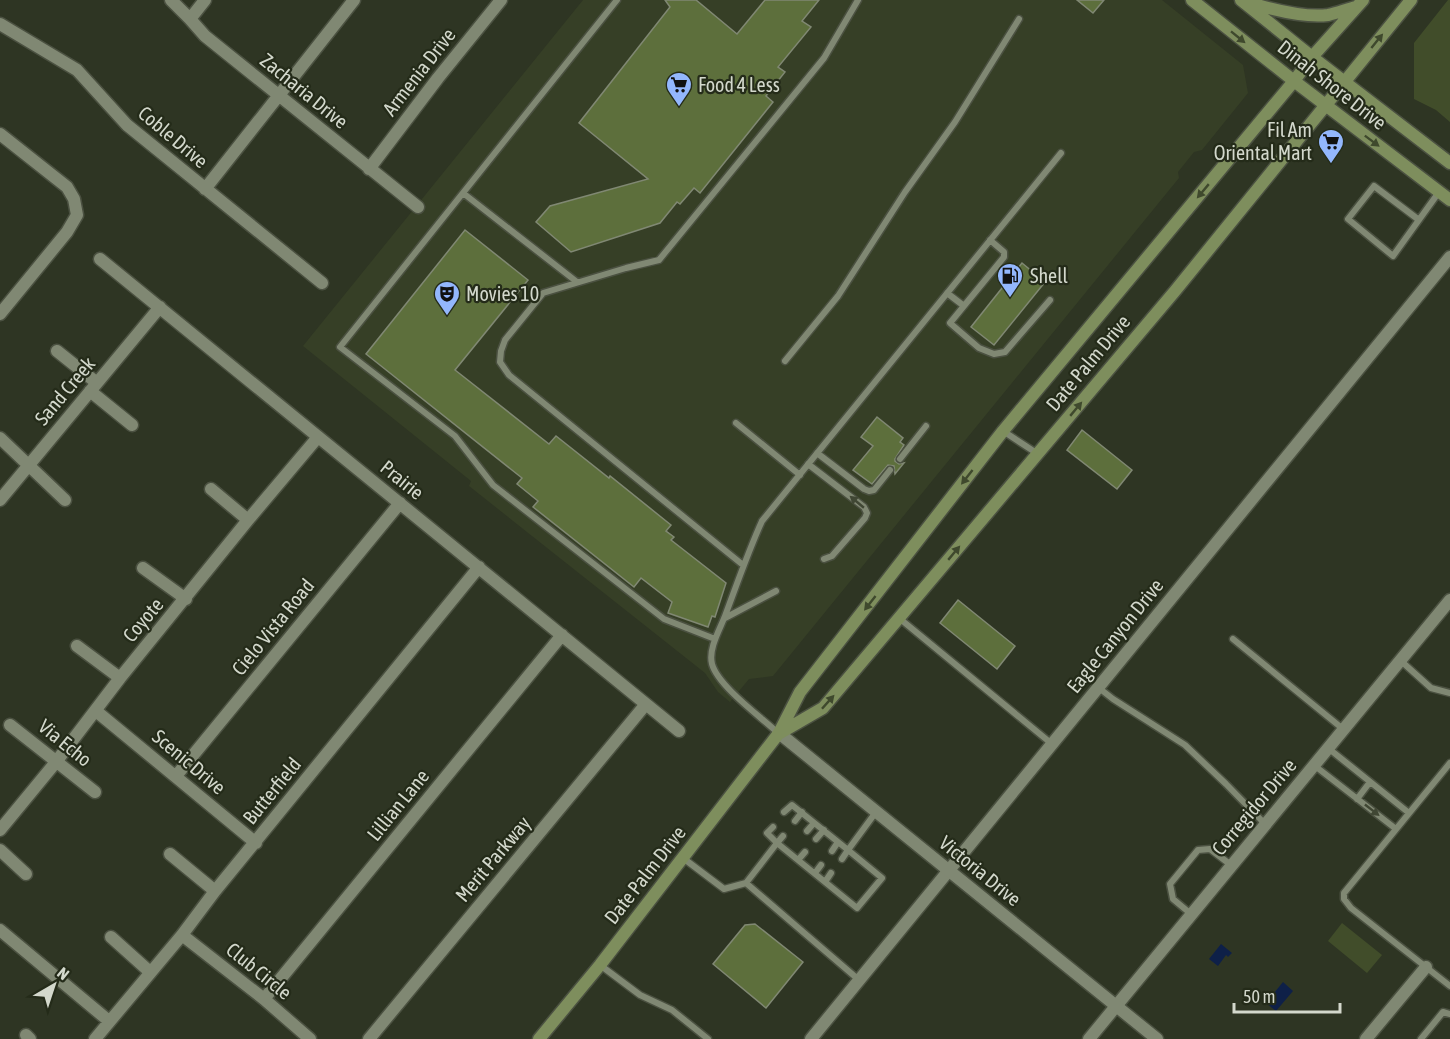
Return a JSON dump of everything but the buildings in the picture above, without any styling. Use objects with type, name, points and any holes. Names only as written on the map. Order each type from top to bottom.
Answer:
[{"type":"main road","name":"Dinah Shore Drive","points":[[1192,0],[1445,196]]},
{"type":"main road","name":"Dinah Shore Drive","points":[[1241,0],[1450,163]]},
{"type":"main road","points":[[1241,0],[1282,11],[1317,16],[1329,15],[1360,3]]},
{"type":"main road","name":"Date Palm Drive","points":[[779,733],[823,708],[1188,275],[1411,0]]},
{"type":"main road","name":"Date Palm Drive","points":[[539,1039],[600,965],[779,733],[800,692],[1003,431],[1312,57],[1360,3]]},
{"type":"street","name":"Zacharia Drive","points":[[171,0],[205,36],[418,207]]},
{"type":"street","points":[[190,19],[205,0]]},
{"type":"street","points":[[205,189],[354,0]]},
{"type":"street","name":"Armenia Drive","points":[[369,169],[501,0]]},
{"type":"street","name":"Coble Drive","points":[[0,24],[77,70],[127,125],[322,283]]},
{"type":"street","points":[[0,134],[67,186],[74,199],[77,215],[67,232],[0,314]]},
{"type":"street","name":"Eagle Canyon Drive","points":[[811,1039],[1450,257]]},
{"type":"street","name":"Prairie","points":[[100,259],[679,731]]},
{"type":"street","name":"Sand Creek","points":[[0,500],[160,307]]},
{"type":"street","points":[[57,351],[132,425]]},
{"type":"street","name":"Coyote","points":[[0,830],[56,762],[120,678],[318,437]]},
{"type":"street","points":[[0,438],[65,500]]},
{"type":"street","points":[[212,489],[248,520]]},
{"type":"street","name":"Cielo Vista Road","points":[[176,776],[400,503]]},
{"type":"street","name":"Butterfield","points":[[95,1039],[182,935],[215,891],[479,567]]},
{"type":"street","points":[[143,568],[186,598]]},
{"type":"street","name":"Corregidor Drive","points":[[1089,1039],[1450,600]]},
{"type":"street","name":"Lillian Lane","points":[[264,999],[562,635]]},
{"type":"street","points":[[77,646],[120,678]]},
{"type":"street","name":"Merit Parkway","points":[[369,1039],[646,704]]},
{"type":"street","name":"Scenic Drive","points":[[96,711],[256,843]]},
{"type":"street","name":"Via Echo","points":[[10,725],[95,792]]},
{"type":"street","name":"Victoria Drive","points":[[779,733],[1157,1039]]},
{"type":"street","points":[[0,850],[26,874]]},
{"type":"street","points":[[170,854],[215,891]]},
{"type":"street","points":[[0,930],[109,1021]]},
{"type":"street","name":"Club Circle","points":[[182,935],[264,999],[310,1039]]},
{"type":"street","points":[[111,936],[150,972]]},
{"type":"street","points":[[1366,1039],[1426,967]]},
{"type":"lane","points":[[617,0],[340,348],[455,436],[493,485],[664,619],[715,639]]},
{"type":"lane","points":[[743,566],[509,375],[500,362],[501,351],[505,340],[543,293],[659,260],[824,58],[858,0]]},
{"type":"lane","points":[[785,361],[838,296],[904,192],[955,122],[1019,19]]},
{"type":"lane","points":[[779,733],[729,689],[711,663],[715,639],[762,521],[1061,153]]},
{"type":"lane","points":[[1419,220],[1374,186],[1348,219],[1394,255],[1419,220],[1445,196]]},
{"type":"lane","points":[[463,193],[577,282]]},
{"type":"lane","points":[[990,240],[1004,252],[1004,257],[950,323],[979,348],[994,354],[1005,352],[1050,300]]},
{"type":"lane","points":[[947,293],[964,306]]},
{"type":"lane","points":[[736,423],[800,475]]},
{"type":"lane","points":[[900,459],[926,426]]},
{"type":"lane","points":[[1003,431],[1038,454]]},
{"type":"lane","points":[[817,453],[869,491],[874,490],[890,470]]},
{"type":"lane","points":[[808,464],[864,507],[867,513],[832,556],[824,559]]},
{"type":"lane","points":[[724,618],[776,591]]},
{"type":"lane","points":[[899,618],[1052,744]]},
{"type":"lane","points":[[1233,639],[1344,729]]},
{"type":"lane","points":[[1400,661],[1431,688],[1450,693]]},
{"type":"lane","points":[[1098,687],[1185,746],[1265,824]]},
{"type":"lane","points":[[1328,748],[1409,813]]},
{"type":"lane","points":[[1450,763],[1344,893],[1344,899],[1352,908],[1450,986]]},
{"type":"lane","points":[[1314,765],[1396,829]]},
{"type":"lane","points":[[1357,799],[1370,782]]},
{"type":"lane","points":[[773,827],[767,833],[777,843],[857,908],[882,878],[792,805],[784,812]]},
{"type":"lane","points":[[795,821],[802,812]]},
{"type":"lane","points":[[842,859],[877,812]]},
{"type":"lane","points":[[807,831],[814,823]]},
{"type":"lane","points":[[816,839],[824,830]]},
{"type":"lane","points":[[683,858],[724,889],[746,884],[783,836]]},
{"type":"lane","points":[[832,851],[838,842]]},
{"type":"lane","points":[[789,853],[795,845]]},
{"type":"lane","points":[[1192,914],[1173,899],[1170,884],[1198,850],[1210,849],[1231,866]]},
{"type":"lane","points":[[798,860],[806,852]]},
{"type":"lane","points":[[815,873],[821,865]]},
{"type":"lane","points":[[825,882],[831,873]]},
{"type":"lane","points":[[746,884],[859,980]]},
{"type":"lane","points":[[600,965],[640,995],[672,1010],[708,1039]]},
{"type":"lane","points":[[1421,1039],[1443,1012],[1450,1014]]},
{"type":"shaded area","points":[[583,0],[1162,0],[1243,65],[1248,93],[1202,150],[1194,152],[1178,172],[1179,178],[773,676],[749,679],[730,702],[718,692],[705,673],[469,486],[471,481],[303,346]]},
{"type":"shaded area","points":[[1450,0],[1450,122],[1436,110],[1414,99],[1414,43]]},
{"type":"shaded area","points":[[1342,923],[1382,955],[1367,973],[1328,941]]},
{"type":"water","points":[[1221,944],[1232,953],[1228,957],[1226,955],[1218,966],[1209,959]]},
{"type":"water","points":[[1283,982],[1293,991],[1276,1011],[1266,1003]]},
{"type":"place","name":"Food 4 Less","points":[[679,108]]},
{"type":"place","name":"Fil Am Oriental Mart","points":[[1331,165]]},
{"type":"place","name":"Shell","points":[[1010,299]]},
{"type":"place","name":"Movies 10","points":[[447,317]]}]
